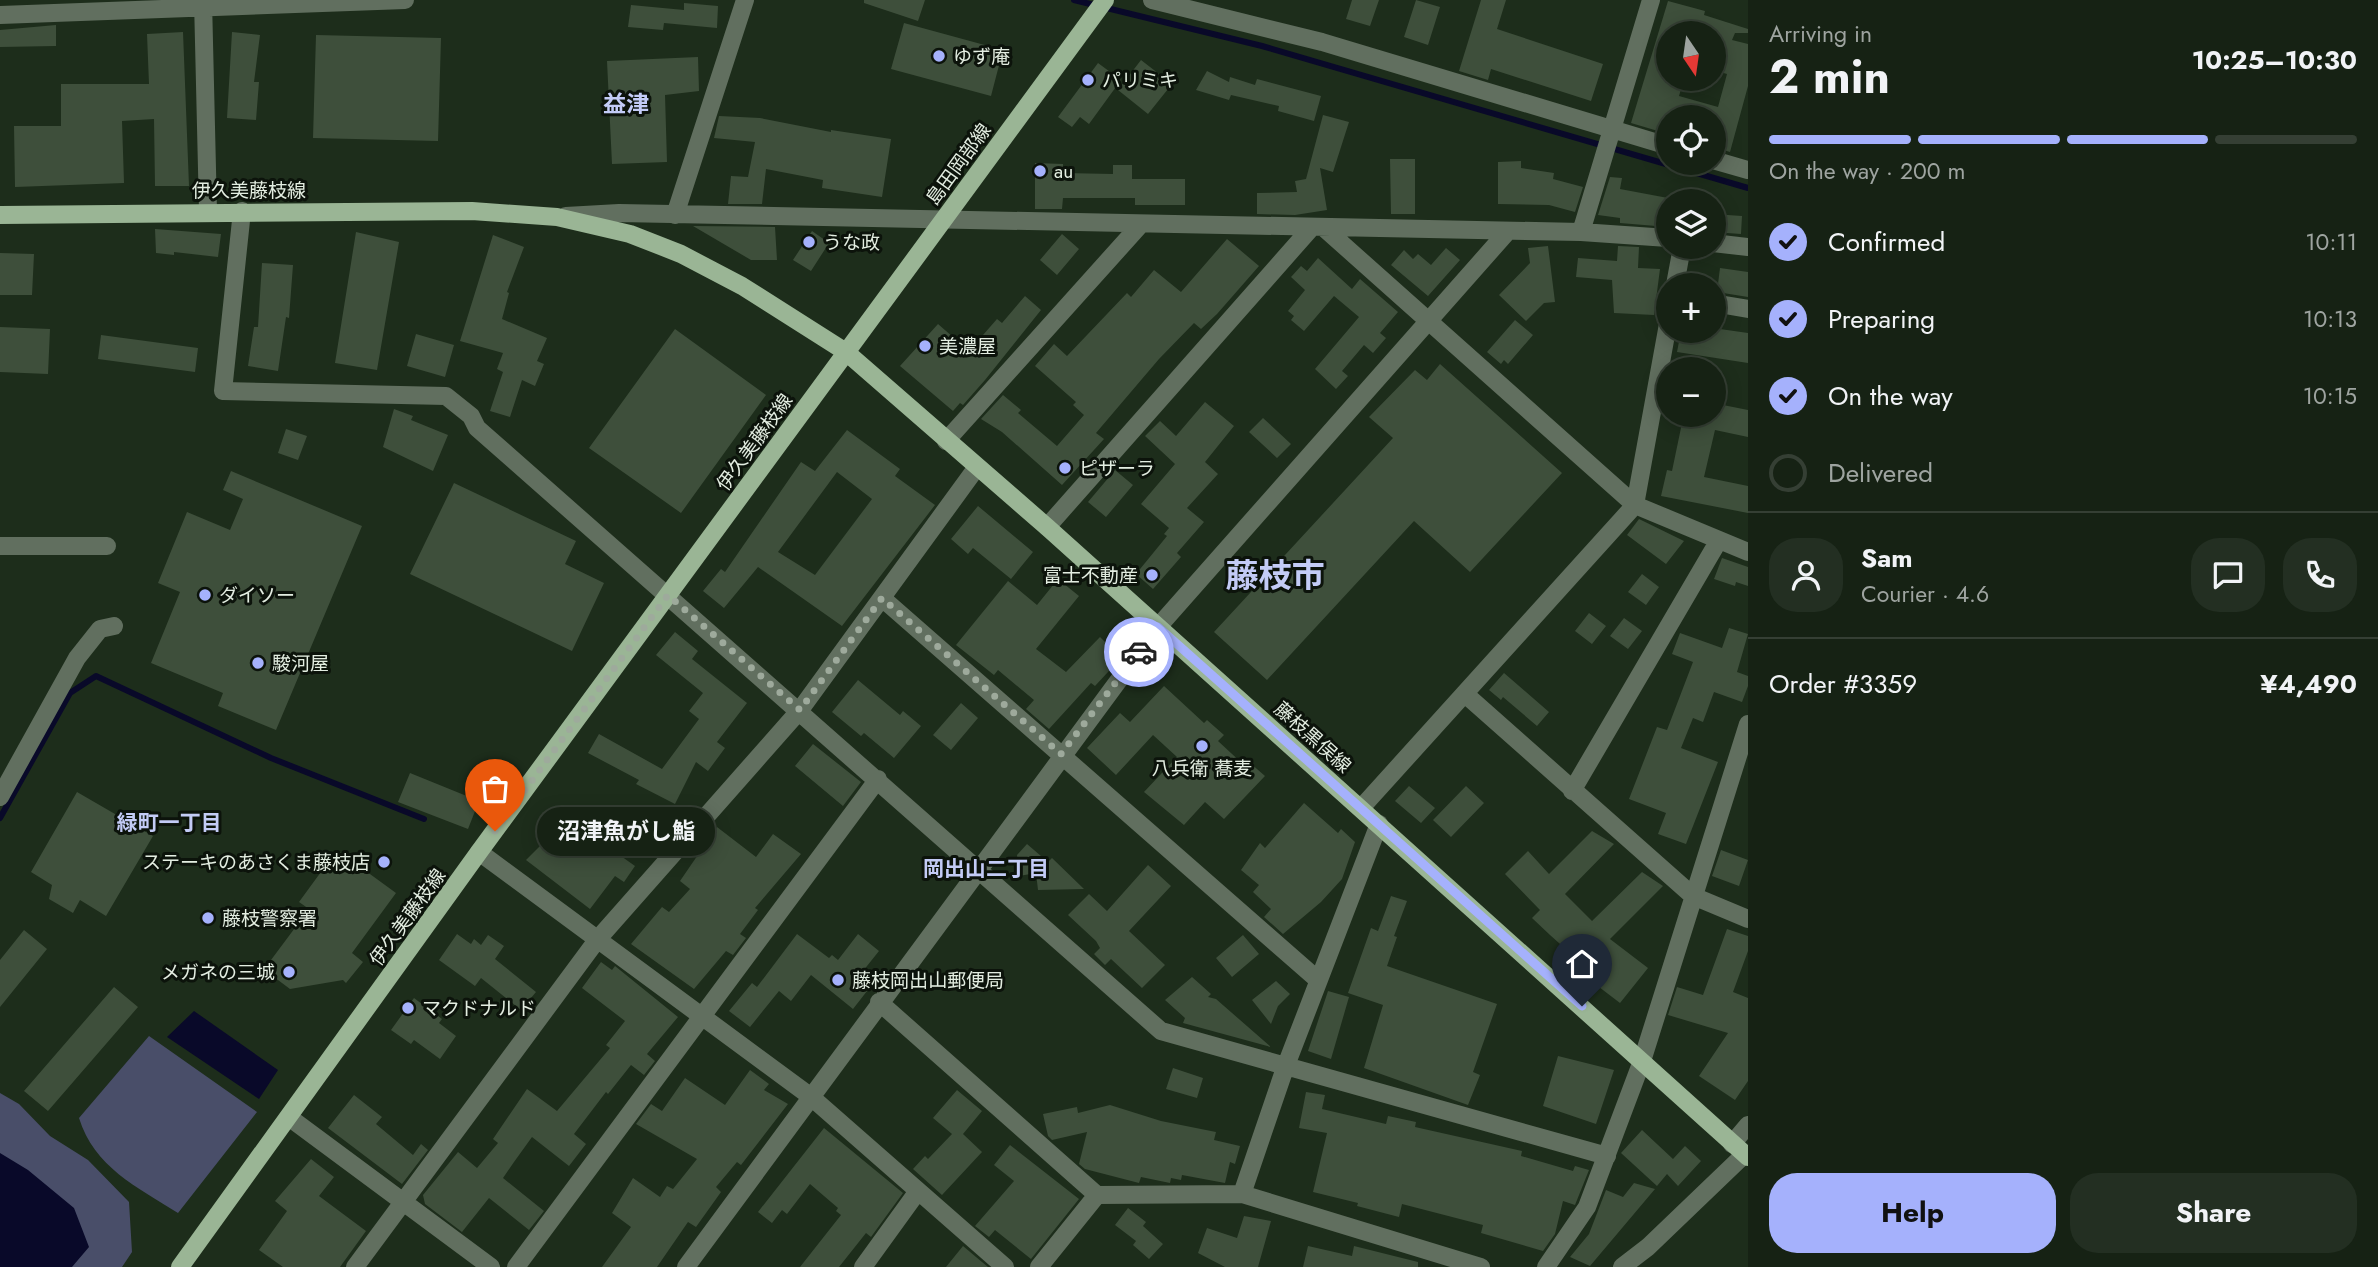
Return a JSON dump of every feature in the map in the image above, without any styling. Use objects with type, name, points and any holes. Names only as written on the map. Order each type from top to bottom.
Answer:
[{"type":"main road","name":"島田岡部線","points":[[846,352],[1105,0]]},
{"type":"main road","name":"伊久美藤枝線","points":[[0,215],[208,211],[472,211],[557,217],[630,234],[681,254],[743,286],[846,352],[479,852],[290,1118],[180,1267]]},
{"type":"main road","name":"藤枝黒俣線","points":[[846,352],[1047,527],[1742,1152]]},
{"type":"street","points":[[0,15],[203,4],[405,0]]},
{"type":"street","points":[[675,215],[745,0]]},
{"type":"street","points":[[1152,0],[1322,42],[1656,143]]},
{"type":"street","points":[[1581,232],[1651,0]]},
{"type":"street","points":[[203,4],[208,211]]},
{"type":"street","points":[[1726,164],[1748,170]]},
{"type":"street","points":[[242,211],[223,391],[446,396],[471,416],[477,428],[1161,1031],[1606,1156]]},
{"type":"street","points":[[557,217],[618,213],[942,222],[1581,232],[1656,237]]},
{"type":"street","points":[[946,441],[1141,224]]},
{"type":"street","points":[[1317,227],[1635,505],[1748,552]]},
{"type":"street","points":[[1047,527],[1317,227]]},
{"type":"street","points":[[686,1267],[979,870],[1061,754],[1158,627],[1426,320],[1508,231]]},
{"type":"street","points":[[1726,244],[1748,247]]},
{"type":"street","points":[[1726,305],[1748,309]]},
{"type":"street","points":[[1361,808],[1635,505],[1665,343]]},
{"type":"street","points":[[355,1267],[597,940],[800,710],[977,467]]},
{"type":"street","points":[[1572,791],[1719,540]]},
{"type":"street","points":[[0,546],[107,546]]},
{"type":"street","points":[[882,598],[1318,981]]},
{"type":"street","points":[[0,797],[78,658],[100,629],[114,626]]},
{"type":"street","points":[[1465,695],[1693,896],[1748,919]]},
{"type":"street","points":[[1546,1267],[1587,1207],[1642,1061],[1748,724]]},
{"type":"street","points":[[516,1267],[878,779]]},
{"type":"street","points":[[1241,1194],[1285,1068],[1379,824]]},
{"type":"street","points":[[479,852],[810,1096],[1005,1267]]},
{"type":"street","points":[[879,1002],[1097,1195],[1241,1194],[1481,1267]]},
{"type":"street","points":[[290,1118],[491,1267]]},
{"type":"street","points":[[1622,1267],[1648,1247],[1742,1152],[1748,1125]]},
{"type":"street","points":[[863,1267],[918,1191]]},
{"type":"street","points":[[1039,1267],[1097,1195]]},
{"type":"shaded area","points":[[194,1011],[278,1070],[259,1099],[167,1037]]},
{"type":"shaded area","points":[[149,1036],[257,1112],[178,1213],[106,1163],[86,1135],[79,1118]]},
{"type":"shaded area","points":[[0,1093],[19,1104],[50,1136],[88,1160],[129,1202],[132,1252],[122,1267],[0,1267]]},
{"type":"shaded area","points":[[0,1153],[28,1170],[74,1208],[89,1247],[72,1267],[0,1267]]},
{"type":"building","points":[[864,0],[925,0],[918,21],[864,3]]},
{"type":"building","points":[[1352,0],[1379,0],[1370,26],[1346,19]]},
{"type":"building","points":[[1416,0],[1440,7],[1428,45],[1404,37]]},
{"type":"building","points":[[1481,0],[1506,0],[1497,29],[1603,64],[1591,101],[1491,69],[1488,80],[1459,71]]},
{"type":"building","points":[[1668,1],[1705,11],[1704,15],[1723,21],[1662,21]]},
{"type":"building","points":[[684,3],[718,6],[717,28],[664,23],[663,30],[628,27],[631,5],[684,10]]},
{"type":"building","points":[[1726,22],[1748,29],[1748,33],[1735,33],[1732,40],[1748,44],[1748,86],[1730,152],[1726,151],[1726,105],[1719,105],[1722,91],[1726,91]]},
{"type":"building","points":[[904,23],[1003,50],[991,96],[891,69]]},
{"type":"building","points":[[56,25],[56,46],[0,47],[0,30]]},
{"type":"building","points":[[183,32],[189,186],[155,186],[154,119],[122,121],[124,183],[15,187],[14,126],[61,126],[61,84],[149,84],[147,34]]},
{"type":"building","points":[[232,32],[260,35],[254,82],[259,82],[256,120],[227,118]]},
{"type":"building","points":[[316,35],[441,38],[438,141],[313,138]]},
{"type":"building","points":[[1656,41],[1656,91],[1680,91],[1679,96],[1711,105],[1656,105],[1656,130],[1631,123]]},
{"type":"building","points":[[698,57],[699,91],[665,95],[667,162],[612,164],[607,61]]},
{"type":"building","points":[[1141,60],[1172,84],[1148,114],[1118,90]]},
{"type":"building","points":[[1098,63],[1121,80],[1089,124],[1080,117],[1072,127],[1058,117]]},
{"type":"building","points":[[1207,71],[1229,82],[1230,77],[1255,85],[1257,79],[1321,96],[1314,121],[1278,111],[1279,106],[1231,95],[1229,100],[1196,90]]},
{"type":"building","points":[[1323,115],[1349,122],[1333,172],[1320,168],[1327,210],[1295,215],[1257,214],[1257,193],[1297,192],[1295,181],[1306,179]]},
{"type":"building","points":[[719,116],[760,118],[831,132],[891,139],[882,197],[822,188],[823,180],[766,169],[762,204],[728,204],[731,176],[748,177],[755,142],[714,138]]},
{"type":"building","points":[[1390,159],[1415,159],[1415,214],[1391,214]]},
{"type":"building","points":[[1521,161],[1521,168],[1554,173],[1553,179],[1583,187],[1575,212],[1549,205],[1498,204],[1498,162]]},
{"type":"building","points":[[1035,163],[1063,164],[1063,173],[1113,174],[1113,165],[1132,165],[1132,179],[1185,179],[1185,205],[1135,205],[1135,198],[1063,198],[1062,209],[1035,209]]},
{"type":"building","points":[[1610,177],[1622,178],[1620,189],[1656,196],[1656,226],[1620,223],[1620,218],[1598,215]]},
{"type":"building","points":[[1726,215],[1742,216],[1741,234],[1726,233]]},
{"type":"building","points":[[693,226],[775,227],[777,260],[751,260]]},
{"type":"building","points":[[155,229],[221,234],[218,257],[174,252],[174,255],[156,253]]},
{"type":"building","points":[[812,231],[829,243],[811,271],[793,260]]},
{"type":"building","points":[[356,232],[399,242],[377,370],[335,363]]},
{"type":"building","points":[[1062,234],[1079,249],[1057,275],[1040,260]]},
{"type":"building","points":[[493,235],[524,247],[507,292],[509,293],[502,319],[547,338],[537,361],[544,364],[535,386],[522,380],[510,417],[490,411],[503,372],[497,369],[503,353],[460,341]]},
{"type":"building","points":[[1227,239],[1259,266],[1201,329],[1194,323],[1159,359],[1096,433],[1104,439],[1062,485],[1002,432],[981,419],[1003,395],[1021,410],[1018,413],[1057,446],[1084,415],[1073,405],[1076,402],[1035,366],[1054,344],[1067,356],[1127,293],[1131,297],[1154,270],[1181,292]]},
{"type":"building","points":[[1548,246],[1555,302],[1544,303],[1526,321],[1499,295],[1530,263],[1528,248]]},
{"type":"building","points":[[1618,246],[1639,247],[1638,268],[1660,269],[1659,273],[1656,273],[1654,315],[1614,313],[1612,280],[1576,277],[1578,258],[1617,261]]},
{"type":"building","points":[[1446,248],[1460,260],[1428,296],[1391,265],[1404,250],[1413,259],[1418,254],[1431,265]]},
{"type":"building","points":[[0,253],[34,254],[32,295],[0,295]]},
{"type":"building","points":[[1318,258],[1352,289],[1360,279],[1398,312],[1380,333],[1386,338],[1373,353],[1364,345],[1342,371],[1348,376],[1336,389],[1315,369],[1359,317],[1334,296],[1304,331],[1291,320],[1294,316],[1288,311],[1305,290],[1291,277],[1301,266],[1307,271]]},
{"type":"building","points":[[262,263],[293,265],[289,318],[286,317],[278,371],[248,366],[254,327],[258,327]]},
{"type":"building","points":[[1720,268],[1748,272],[1748,297],[1726,293],[1726,273],[1719,273]]},
{"type":"building","points":[[1025,296],[1041,310],[985,380],[963,405],[960,403],[953,411],[900,366],[938,324],[969,351],[997,319],[1002,323]]},
{"type":"building","points":[[1515,320],[1533,335],[1508,364],[1504,360],[1501,364],[1487,352]]},
{"type":"building","points":[[0,327],[50,329],[48,374],[0,372]]},
{"type":"building","points":[[675,329],[766,395],[681,513],[589,448]]},
{"type":"building","points":[[1726,330],[1748,333],[1748,363],[1726,360],[1726,357],[1677,352],[1679,343],[1726,343]]},
{"type":"building","points":[[416,334],[454,345],[445,377],[407,366]]},
{"type":"building","points":[[101,335],[198,348],[195,372],[98,359]]},
{"type":"building","points":[[1440,364],[1562,473],[1470,572],[1414,521],[1267,680],[1214,632],[1393,438],[1369,417],[1415,370],[1427,380]]},
{"type":"building","points":[[1205,402],[1234,426],[1205,462],[1218,474],[1187,508],[1204,522],[1177,553],[1181,557],[1153,589],[1136,574],[1167,536],[1164,534],[1169,528],[1141,504],[1175,464],[1145,436],[1160,421],[1176,436]]},
{"type":"building","points":[[1726,406],[1748,410],[1748,437],[1715,430],[1704,477],[1748,486],[1748,513],[1661,496],[1667,470],[1672,471],[1681,427],[1726,427]]},
{"type":"building","points":[[394,409],[413,416],[411,420],[448,435],[433,471],[383,447]]},
{"type":"building","points":[[1263,418],[1291,444],[1277,458],[1249,432]]},
{"type":"building","points":[[286,429],[307,436],[298,460],[278,453]]},
{"type":"building","points":[[847,430],[900,469],[895,476],[935,505],[842,626],[758,567],[724,608],[703,591],[721,569],[725,572],[801,462],[815,471]],"holes":[[[837,472],[872,499],[815,575],[778,552]]]},
{"type":"building","points":[[1115,470],[1133,485],[1106,517],[1088,502]]},
{"type":"building","points":[[231,471],[362,526],[276,730],[218,706],[223,693],[151,663],[180,592],[158,583],[187,512],[230,530],[243,499],[223,490]]},
{"type":"building","points":[[454,483],[576,541],[565,564],[604,583],[572,651],[410,574]]},
{"type":"building","points":[[978,506],[1033,552],[1011,579],[973,548],[968,554],[951,539]]},
{"type":"building","points":[[1639,519],[1684,541],[1666,564],[1627,535]]},
{"type":"building","points":[[1722,558],[1748,567],[1748,586],[1736,582],[1735,586],[1714,579]]},
{"type":"building","points":[[1642,574],[1659,587],[1646,605],[1628,592]]},
{"type":"building","points":[[1058,579],[1079,596],[1036,649],[1066,672],[1100,637],[1121,658],[1095,686],[1091,683],[1049,729],[1026,709],[1034,700],[998,670],[994,675],[956,645],[1008,581],[1037,605]]},
{"type":"building","points":[[1589,613],[1606,626],[1592,644],[1575,631]]},
{"type":"building","points":[[1624,618],[1642,631],[1628,649],[1610,636]]},
{"type":"building","points":[[1729,628],[1748,634],[1737,672],[1748,676],[1748,686],[1742,702],[1714,692],[1703,722],[1693,718],[1681,748],[1718,762],[1686,844],[1658,834],[1666,813],[1629,799],[1657,727],[1667,730],[1693,662],[1672,654],[1680,633],[1722,648]]},
{"type":"building","points":[[675,632],[698,651],[692,659],[747,703],[717,742],[725,748],[708,771],[696,762],[675,804],[636,784],[639,780],[588,753],[599,734],[662,769],[699,719],[689,711],[703,693],[656,655]]},
{"type":"building","points":[[1504,673],[1549,712],[1537,726],[1503,697],[1501,700],[1489,690]]},
{"type":"building","points":[[858,680],[900,715],[903,711],[921,726],[894,758],[864,733],[861,736],[832,712]]},
{"type":"building","points":[[1164,686],[1204,723],[1207,720],[1224,735],[1218,741],[1245,766],[1249,762],[1265,776],[1224,819],[1205,802],[1184,825],[1144,792],[1177,757],[1153,735],[1116,775],[1087,748],[1120,713],[1130,722]]},
{"type":"building","points":[[961,703],[978,718],[951,750],[933,735]]},
{"type":"building","points":[[813,744],[861,782],[843,806],[795,766]]},
{"type":"building","points":[[410,773],[479,801],[468,829],[398,802]]},
{"type":"building","points":[[1409,786],[1435,808],[1421,823],[1395,801]]},
{"type":"building","points":[[1466,786],[1484,803],[1451,837],[1433,820]]},
{"type":"building","points":[[77,792],[153,836],[106,916],[80,900],[73,913],[49,899],[52,885],[31,872]]},
{"type":"building","points":[[1304,803],[1338,833],[1341,829],[1355,842],[1342,879],[1321,902],[1283,934],[1264,917],[1271,909],[1253,892],[1259,885],[1241,870],[1260,843],[1265,848]]},
{"type":"building","points":[[580,827],[635,866],[624,882],[615,876],[590,909],[526,860],[542,844],[559,857]]},
{"type":"building","points":[[717,827],[756,857],[773,834],[801,854],[755,908],[758,910],[740,934],[746,938],[733,955],[726,951],[694,989],[631,944],[662,907],[669,912],[690,889],[680,881]]},
{"type":"building","points":[[1592,831],[1614,844],[1565,894],[1592,921],[1642,872],[1663,886],[1610,939],[1648,968],[1620,1003],[1599,987],[1609,975],[1574,947],[1569,952],[1532,918],[1540,910],[1505,874],[1528,851],[1549,874]]},
{"type":"building","points":[[1027,844],[1048,862],[1052,858],[1084,889],[1038,890],[1036,873],[1019,876],[1017,855]]},
{"type":"building","points":[[337,850],[396,893],[352,953],[363,962],[346,983],[343,980],[290,989],[270,974],[277,965],[271,960],[309,909],[299,902]]},
{"type":"building","points":[[1721,850],[1748,860],[1739,886],[1712,876]]},
{"type":"building","points":[[1148,865],[1171,886],[1129,931],[1165,965],[1142,988],[1111,959],[1105,965],[1094,954],[1100,948],[1096,941],[1068,915],[1089,894],[1107,911]]},
{"type":"building","points":[[1391,896],[1407,901],[1394,936],[1397,937],[1387,966],[1497,1004],[1473,1072],[1480,1075],[1468,1105],[1364,1068],[1383,1005],[1348,993],[1371,928],[1378,931]]},
{"type":"building","points":[[1727,929],[1748,936],[1748,951],[1733,992],[1748,998],[1748,1081],[1735,1100],[1699,1076],[1728,1033],[1668,1015],[1677,987],[1703,995]]},
{"type":"building","points":[[24,930],[47,949],[0,1007],[0,960]]},
{"type":"building","points":[[457,934],[471,944],[474,939],[481,945],[488,935],[504,946],[495,959],[536,992],[521,1010],[481,978],[475,986],[439,960]]},
{"type":"building","points":[[797,934],[829,958],[832,955],[838,960],[858,934],[879,951],[859,976],[871,986],[853,1009],[811,975],[791,1001],[779,991],[750,1027],[729,1011],[752,983],[757,987]]},
{"type":"building","points":[[1243,935],[1259,954],[1232,977],[1216,958]]},
{"type":"building","points":[[601,962],[612,970],[615,966],[678,1017],[647,1054],[655,1061],[644,1075],[631,1065],[574,1134],[586,1144],[569,1166],[532,1137],[514,1162],[503,1178],[544,1211],[529,1230],[489,1198],[462,1232],[425,1204],[423,1195],[458,1152],[477,1168],[498,1143],[493,1139],[527,1089],[557,1111],[610,1048],[606,1045],[625,1021],[582,988]]},
{"type":"building","points":[[1192,977],[1211,994],[1208,997],[1216,999],[1271,1047],[1183,1023],[1185,1018],[1165,1000]]},
{"type":"building","points":[[1276,981],[1290,994],[1278,1006],[1271,1024],[1252,1000]]},
{"type":"building","points":[[114,987],[138,1007],[48,1111],[24,1091]]},
{"type":"building","points":[[1328,991],[1349,997],[1331,1059],[1308,1051]]},
{"type":"building","points":[[414,998],[442,1019],[439,1023],[456,1036],[440,1059],[414,1040],[411,1044],[391,1030]]},
{"type":"building","points":[[1558,1056],[1614,1070],[1596,1124],[1543,1106]]},
{"type":"building","points":[[1173,1068],[1203,1078],[1197,1098],[1166,1089]]},
{"type":"building","points":[[750,1070],[769,1084],[764,1090],[788,1104],[741,1165],[737,1162],[716,1187],[721,1192],[696,1227],[688,1222],[657,1267],[602,1267],[631,1227],[612,1213],[633,1178],[660,1197],[667,1186],[673,1189],[697,1159],[636,1124],[651,1104],[662,1111],[685,1078],[725,1105]]},
{"type":"building","points":[[957,1090],[982,1111],[963,1134],[982,1152],[942,1195],[913,1169],[925,1156],[928,1159],[952,1134],[933,1118]]},
{"type":"building","points":[[1306,1092],[1325,1095],[1322,1109],[1386,1124],[1388,1116],[1416,1122],[1415,1127],[1522,1151],[1521,1156],[1573,1171],[1575,1166],[1589,1170],[1575,1205],[1563,1201],[1555,1234],[1543,1251],[1481,1233],[1483,1225],[1402,1204],[1399,1217],[1357,1206],[1358,1203],[1313,1192],[1327,1133],[1299,1128]]},
{"type":"building","points":[[354,1095],[382,1117],[376,1124],[413,1155],[421,1144],[428,1150],[402,1184],[328,1128]]},
{"type":"building","points":[[1110,1105],[1161,1121],[1216,1132],[1214,1140],[1240,1146],[1235,1164],[1230,1162],[1225,1183],[1182,1175],[1181,1180],[1171,1178],[1170,1183],[1141,1177],[1139,1183],[1085,1169],[1079,1164],[1087,1132],[1052,1140],[1048,1136],[1043,1114],[1077,1107],[1078,1113]]},
{"type":"building","points":[[824,1128],[903,1193],[871,1237],[866,1233],[839,1267],[800,1267],[841,1215],[836,1211],[838,1208],[810,1184],[787,1214],[782,1210],[772,1223],[758,1212]]},
{"type":"building","points":[[1642,1130],[1673,1159],[1685,1146],[1701,1161],[1678,1186],[1667,1174],[1657,1186],[1621,1153]]},
{"type":"building","points":[[1010,1145],[1079,1199],[1031,1259],[995,1230],[989,1237],[975,1226],[1014,1181],[994,1165]]},
{"type":"building","points":[[311,1159],[334,1177],[319,1196],[366,1231],[340,1267],[283,1267],[259,1250],[287,1211],[275,1201]]},
{"type":"building","points":[[1634,1183],[1655,1189],[1590,1266],[1570,1257],[1589,1234],[1606,1190],[1623,1197]]},
{"type":"building","points":[[1128,1208],[1146,1222],[1143,1226],[1163,1244],[1149,1259],[1133,1245],[1136,1241],[1115,1225]]},
{"type":"building","points":[[1244,1216],[1271,1221],[1258,1267],[1225,1267],[1198,1253],[1207,1228],[1237,1238]]},
{"type":"building","points":[[963,1246],[976,1257],[988,1267],[946,1267]]},
{"type":"building","points":[[1308,1246],[1352,1256],[1354,1246],[1418,1262],[1418,1267],[1303,1267]]},
{"type":"waterway","points":[[1074,0],[1262,46],[1748,188]]},
{"type":"waterway","points":[[0,818],[70,693],[96,676],[271,758],[424,819]]},
{"type":"way so far","points":[[495,831],[668,595],[800,710],[882,598],[1061,754],[1139,652]]},
{"type":"place","name":"ゆず庵","points":[[939,56]]},
{"type":"place","name":"パリミキ","points":[[1088,80]]},
{"type":"place","name":"au","points":[[1040,171]]},
{"type":"place","name":"うな政","points":[[809,242]]},
{"type":"place","name":"美濃屋","points":[[925,346]]},
{"type":"place","name":"ピザーラ","points":[[1065,468]]},
{"type":"place","name":"富士不動産","points":[[1152,575]]},
{"type":"place","name":"ダイソー","points":[[205,595]]},
{"type":"place","name":"駿河屋","points":[[258,663]]},
{"type":"place","name":"八兵衛 蕎麦","points":[[1202,746]]},
{"type":"place","name":"沼津魚がし鮨","points":[[495,831]]},
{"type":"place","name":"ステーキのあさくま藤枝店","points":[[384,862]]},
{"type":"place","name":"藤枝警察署","points":[[208,918]]},
{"type":"place","name":"メガネの三城","points":[[289,972]]},
{"type":"place","name":"藤枝岡出山郵便局","points":[[838,980]]},
{"type":"place","name":"マクドナルド","points":[[408,1008]]},
{"type":"district","name":"益津","points":[[626,104]]},
{"type":"district","name":"藤枝市","points":[[1275,575]]},
{"type":"district","name":"緑町一丁目","points":[[169,823]]},
{"type":"district","name":"岡出山二丁目","points":[[986,869]]},
{"type":"route","points":[[1139,652],[1158,627],[1582,1006]]}]
